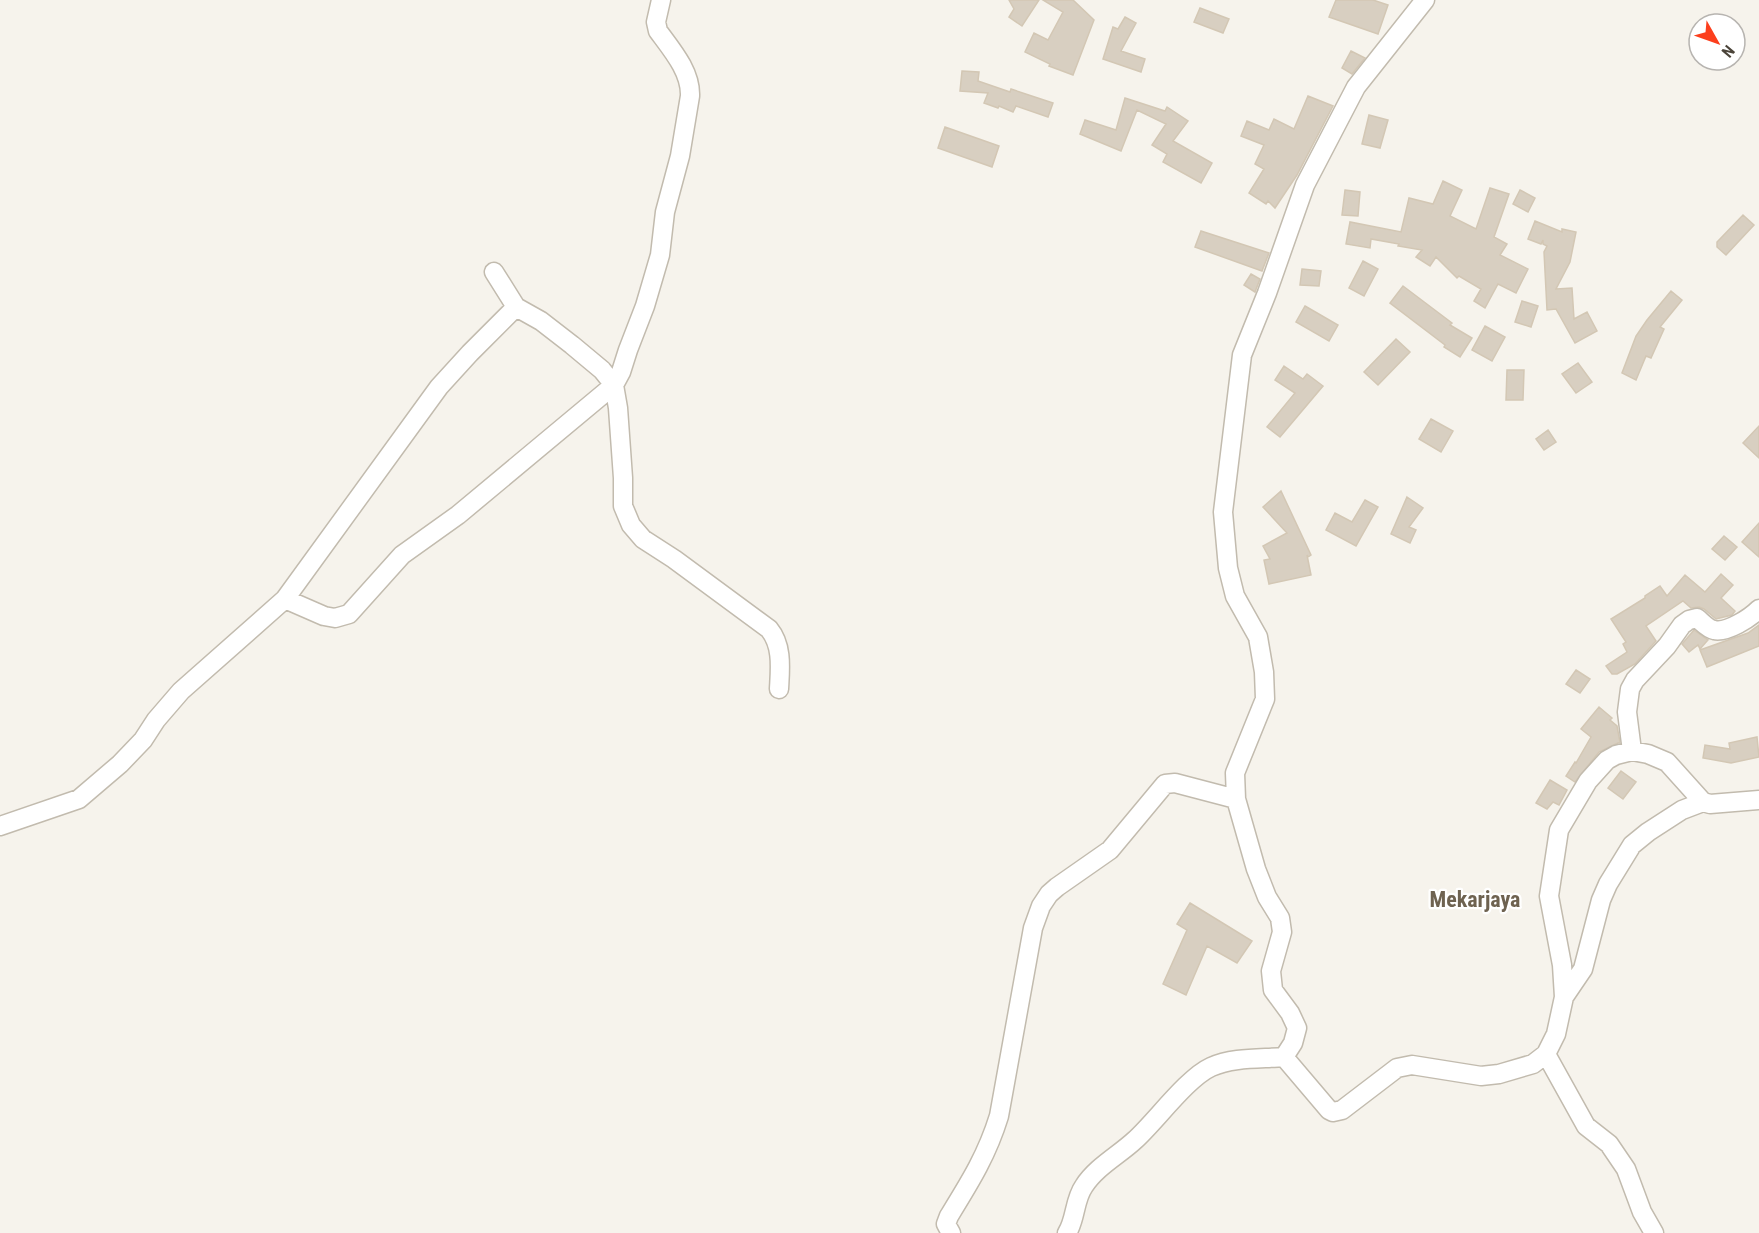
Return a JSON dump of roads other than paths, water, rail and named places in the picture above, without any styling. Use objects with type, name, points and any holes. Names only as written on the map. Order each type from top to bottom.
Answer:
[{"type":"street","points":[[285,599],[324,616],[335,618],[349,614],[402,555],[458,515],[614,385],[645,306],[660,255],[665,212],[680,156],[690,96],[690,82],[658,31],[656,22],[661,0]]},
{"type":"street","points":[[1284,1057],[1293,1043],[1297,1028],[1290,1013],[1273,990],[1270,978],[1282,932],[1280,918],[1267,897],[1256,869],[1236,798],[1235,774],[1265,699],[1264,672],[1258,637],[1235,596],[1228,568],[1223,512],[1242,355],[1267,293],[1305,185],[1356,87],[1425,0]]},
{"type":"street","points":[[494,272],[516,307],[541,321],[572,345],[602,370],[614,385],[618,408],[623,506],[631,525],[643,539],[769,629],[777,643],[780,662],[779,689]]},
{"type":"street","points":[[0,826],[79,799],[120,764],[181,691],[285,599],[439,387],[516,307]]},
{"type":"street","points":[[1632,751],[1627,712],[1630,689],[1682,625],[1697,618],[1713,630],[1723,630],[1753,615],[1759,609]]},
{"type":"street","points":[[1284,1057],[1329,1110],[1336,1112],[1368,1092],[1397,1068],[1412,1065],[1481,1076],[1499,1074],[1533,1064],[1546,1054],[1556,1034],[1564,997],[1562,965],[1550,896],[1559,830],[1588,781],[1599,767],[1616,755],[1632,751],[1648,754],[1667,762],[1703,802]]},
{"type":"street","points":[[951,1233],[946,1224],[949,1216],[982,1162],[999,1116],[1033,928],[1041,906],[1057,887],[1110,850],[1166,784],[1175,783],[1236,798]]},
{"type":"street","points":[[1564,997],[1583,969],[1601,900],[1608,884],[1632,845],[1682,810],[1703,802],[1719,804],[1759,800]]},
{"type":"street","points":[[1546,1054],[1586,1126],[1609,1144],[1626,1169],[1642,1212],[1654,1233]]},
{"type":"street","points":[[1067,1233],[1071,1227],[1083,1187],[1087,1182],[1136,1139],[1196,1078],[1210,1067],[1230,1062],[1284,1057]]},
{"type":"district","name":"Mekarjaya","points":[[1475,899]]}]
